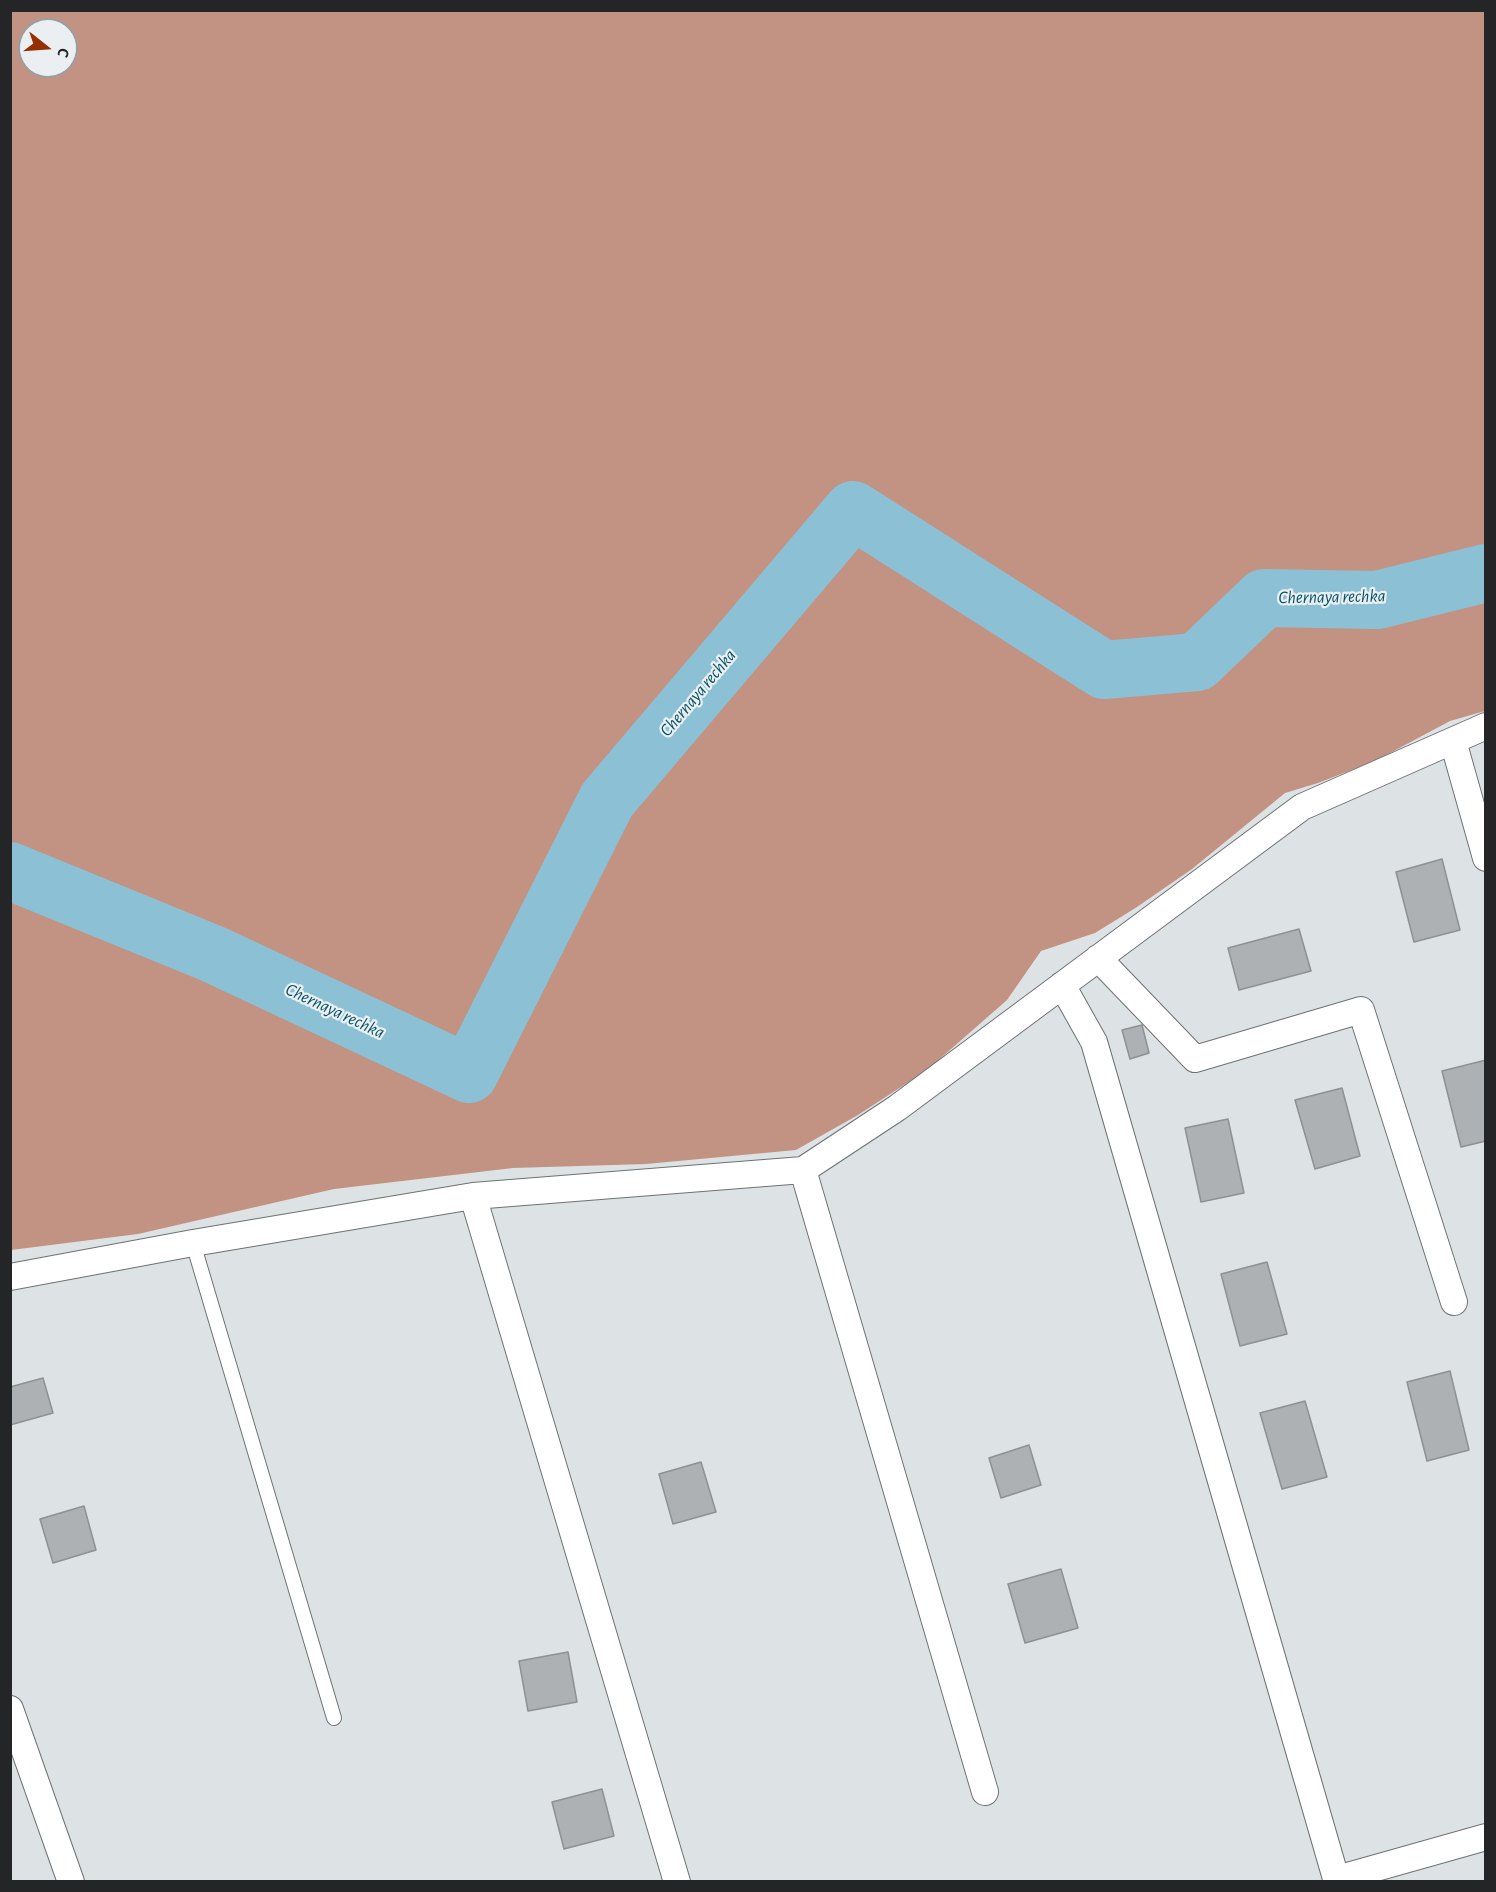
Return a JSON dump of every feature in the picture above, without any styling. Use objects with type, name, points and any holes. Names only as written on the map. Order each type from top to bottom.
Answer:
[{"type":"street","points":[[10,1277],[193,1243],[473,1196],[803,1170],[897,1108],[1302,807],[1485,726]]},
{"type":"street","points":[[1453,741],[1485,858]]},
{"type":"street","points":[[1098,958],[1195,1059],[1361,1010],[1454,1302]]},
{"type":"street","points":[[1062,985],[1094,1042],[1337,1880],[1485,1837]]},
{"type":"street","points":[[803,1170],[985,1792]]},
{"type":"street","points":[[473,1196],[677,1881]]},
{"type":"street","points":[[10,1709],[71,1881]]},
{"type":"lane","points":[[193,1243],[334,1718]]},
{"type":"shaded area","points":[[10,11],[1485,11],[1485,711],[1450,721],[1377,760],[1285,793],[1192,869],[1137,907],[1095,933],[1041,951],[1007,1000],[927,1070],[858,1115],[796,1150],[646,1164],[513,1168],[334,1189],[138,1234],[11,1250]]},
{"type":"building","points":[[1442,859],[1460,930],[1414,942],[1396,872]]},
{"type":"building","points":[[1299,929],[1311,971],[1239,990],[1228,948]]},
{"type":"building","points":[[1142,1025],[1149,1053],[1130,1059],[1122,1030]]},
{"type":"building","points":[[1486,1060],[1486,1141],[1461,1147],[1442,1071]]},
{"type":"building","points":[[1342,1088],[1360,1156],[1315,1169],[1295,1100]]},
{"type":"building","points":[[1228,1119],[1244,1193],[1201,1202],[1185,1128]]},
{"type":"building","points":[[1267,1262],[1287,1334],[1240,1346],[1221,1274]]},
{"type":"building","points":[[1450,1371],[1469,1450],[1427,1461],[1407,1382]]},
{"type":"building","points":[[43,1378],[53,1413],[10,1425],[10,1387]]},
{"type":"building","points":[[1305,1401],[1327,1477],[1282,1489],[1260,1413]]},
{"type":"building","points":[[1029,1445],[1041,1485],[1001,1498],[989,1458]]},
{"type":"building","points":[[701,1462],[716,1512],[673,1524],[659,1474]]},
{"type":"building","points":[[84,1506],[96,1550],[53,1563],[40,1519]]},
{"type":"building","points":[[1061,1569],[1078,1628],[1025,1643],[1008,1584]]},
{"type":"building","points":[[568,1652],[577,1702],[528,1711],[519,1661]]},
{"type":"building","points":[[602,1789],[614,1836],[564,1849],[552,1802]]},
{"type":"waterway","name":"Chernaya rechka","points":[[10,871],[213,954],[469,1074],[607,800],[853,510],[1104,670],[1197,662],[1264,598],[1377,600],[1486,573]]}]
